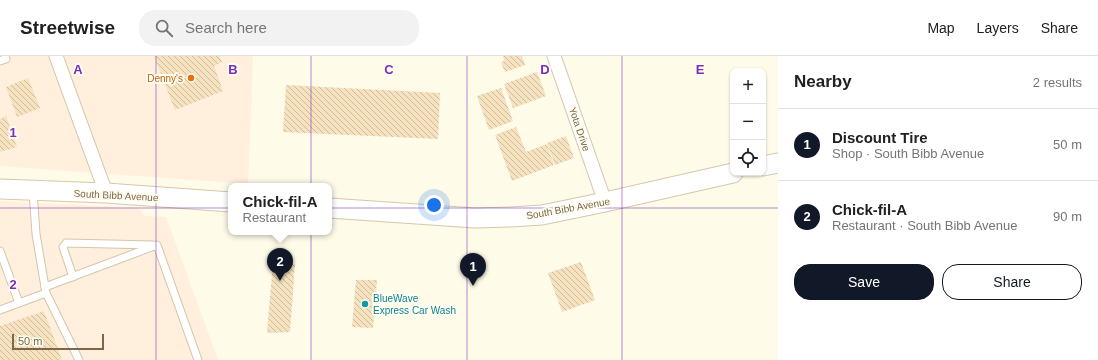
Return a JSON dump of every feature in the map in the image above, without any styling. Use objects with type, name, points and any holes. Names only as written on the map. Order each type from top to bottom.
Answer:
[{"type":"main road","points":[[766,165],[778,163]]},
{"type":"main road","name":"South Bibb Avenue","points":[[332,208],[475,218],[542,215],[730,174]]},
{"type":"main road","name":"South Bibb Avenue","points":[[0,188],[106,193],[228,202]]},
{"type":"street","points":[[56,56],[106,193]]},
{"type":"street","name":"Yota Drive","points":[[554,56],[605,202]]},
{"type":"lane","points":[[0,61],[6,59],[5,56]]},
{"type":"lane","points":[[32,190],[36,234],[46,290],[79,360]]},
{"type":"lane","points":[[73,277],[63,248],[66,243],[157,246]]},
{"type":"lane","points":[[0,310],[19,303],[73,277],[157,246]]},
{"type":"lane","points":[[157,246],[198,360]]},
{"type":"lane","points":[[0,251],[19,303]]},
{"type":"shaded area","points":[[0,56],[253,56],[248,183],[0,166]]},
{"type":"shaded area","points":[[0,201],[138,208],[145,216],[166,217],[218,360],[0,360]]},
{"type":"building","name":"Denny's","points":[[154,56],[220,56],[222,62],[214,66],[223,91],[175,110]]},
{"type":"building","points":[[503,56],[522,56],[525,65],[505,72],[501,62],[504,61]]},
{"type":"building","points":[[537,72],[546,96],[513,108],[504,84]]},
{"type":"building","points":[[28,78],[40,108],[17,117],[6,87]]},
{"type":"building","points":[[286,85],[440,93],[438,139],[283,132]]},
{"type":"building","points":[[501,88],[513,121],[489,130],[477,96]]},
{"type":"building","points":[[6,116],[17,147],[0,152],[0,119]]},
{"type":"building","points":[[516,127],[526,152],[547,144],[554,165],[512,181],[495,135]]},
{"type":"building","points":[[566,136],[574,158],[555,165],[547,143]]},
{"type":"building","points":[[273,262],[295,264],[290,332],[267,333]]},
{"type":"building","points":[[581,262],[595,300],[562,312],[548,273]]},
{"type":"building","name":"BlueWave Express Car Wash","points":[[356,280],[377,280],[373,328],[352,327]]},
{"type":"building","points":[[44,311],[62,360],[0,360],[0,326]]},
{"type":"place","name":"Denny's","points":[[191,78]]},
{"type":"place","name":"Chick-fil-A","points":[[280,281]]},
{"type":"place","name":"Discount Tire","points":[[473,286]]},
{"type":"place","name":"BlueWave Express Car Wash","points":[[365,304]]}]
